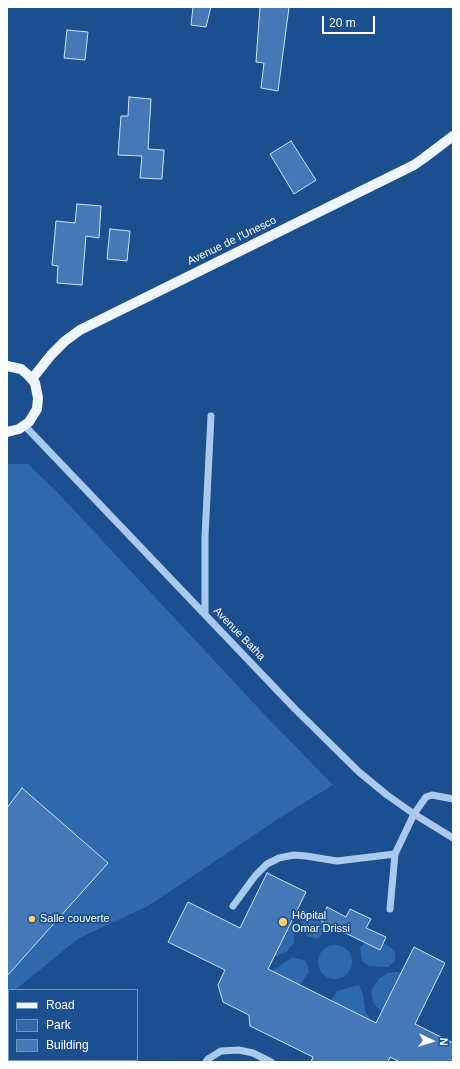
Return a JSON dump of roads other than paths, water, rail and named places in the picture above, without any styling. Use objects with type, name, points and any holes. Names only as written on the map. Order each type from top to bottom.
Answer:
[{"type":"main road","name":"Avenue de l'Unesco","points":[[32,379],[60,346],[80,330],[414,165],[453,136]]},
{"type":"main road","points":[[7,366],[21,369],[32,379],[37,388],[38,404],[35,414],[25,426],[13,432],[7,432]]},
{"type":"street","points":[[205,614],[205,536],[211,416]]},
{"type":"street","name":"Avenue Batha","points":[[25,426],[296,709],[359,772],[414,814],[453,838]]},
{"type":"street","points":[[390,909],[395,854],[414,814],[426,796],[432,795],[453,799]]},
{"type":"street","points":[[233,906],[255,876],[267,864],[279,858],[294,855],[337,861],[395,854]]},
{"type":"street","points":[[206,1062],[208,1059],[221,1051],[239,1050],[253,1053],[271,1062]]},
{"type":"place","name":"Salle couverte","points":[[32,919]]},
{"type":"place","name":"Hôpital Omar Drissi","points":[[283,922]]}]
